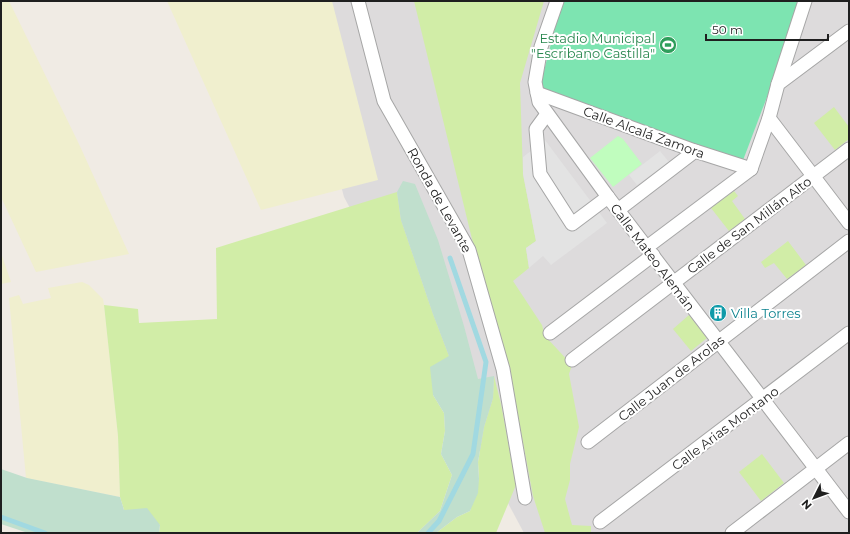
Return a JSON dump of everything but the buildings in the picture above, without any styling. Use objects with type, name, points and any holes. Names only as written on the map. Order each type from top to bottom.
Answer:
[{"type":"street","name":"Ronda de Levante","points":[[358,1],[384,101],[469,250],[503,369],[525,498]]},
{"type":"street","name":"Calle Mateo Alemán","points":[[557,1],[541,47],[535,82],[539,102],[608,197],[849,512]]},
{"type":"street","points":[[550,333],[751,169],[769,118],[778,84],[805,1]]},
{"type":"street","points":[[778,84],[849,31]]},
{"type":"street","name":"Calle Alcalá Zamora","points":[[538,93],[695,151],[751,169]]},
{"type":"street","points":[[547,114],[536,129],[540,174],[572,224],[608,197]]},
{"type":"street","points":[[769,118],[849,223]]},
{"type":"street","name":"Calle de San Millán Alto","points":[[572,360],[849,149]]},
{"type":"street","points":[[618,210],[695,151]]},
{"type":"street","name":"Calle Juan de Arolas","points":[[588,442],[849,241]]},
{"type":"street","name":"Calle Arias Montano","points":[[600,522],[849,333]]},
{"type":"street","points":[[732,533],[849,443]]},
{"type":"shaded area","points":[[292,1],[849,1],[849,533],[524,533],[344,197]]},
{"type":"shaded area","points":[[545,140],[607,223],[551,265],[543,256],[529,268],[526,248],[536,241],[523,174],[523,157]]},
{"type":"shaded area","points":[[660,151],[669,162],[637,185],[629,175]]},
{"type":"green space","points":[[1,1],[9,1],[79,144],[129,254],[36,272],[1,197]]},
{"type":"green space","points":[[167,1],[332,1],[378,180],[261,210]]},
{"type":"green space","points":[[414,1],[544,1],[520,83],[523,174],[536,241],[526,248],[529,268],[513,281],[542,325],[545,336],[572,365],[569,374],[579,427],[570,464],[570,480],[565,499],[572,525],[591,526],[591,533],[545,533],[533,496],[510,373],[472,239]]},
{"type":"green space","name":"Estadio Municipal \"Escribano Castilla\"","points":[[562,1],[800,1],[770,89],[742,163],[539,90]]},
{"type":"green space","points":[[834,107],[849,127],[849,139],[835,150],[814,123]]},
{"type":"green space","points":[[618,136],[623,139],[642,164],[613,187],[590,158]]},
{"type":"green space","points":[[403,181],[415,184],[438,240],[464,326],[478,379],[494,376],[493,398],[484,427],[478,462],[478,493],[470,511],[457,517],[436,533],[417,533],[440,511],[452,475],[441,454],[445,431],[444,413],[433,395],[430,367],[449,356],[401,220],[397,192]]},
{"type":"green space","points":[[734,191],[738,196],[732,201],[745,219],[729,231],[711,208]]},
{"type":"green space","points":[[397,192],[401,220],[449,356],[433,395],[444,413],[445,431],[441,454],[452,475],[440,511],[417,533],[159,533],[160,525],[124,510],[120,497],[118,436],[104,305],[138,309],[139,323],[217,319],[216,248]]},
{"type":"green space","points":[[788,241],[806,265],[787,279],[774,263],[765,268],[761,262]]},
{"type":"green space","points":[[1,253],[11,282],[1,284]]},
{"type":"green space","points":[[82,282],[89,285],[103,299],[118,436],[120,497],[26,478],[9,298],[19,295],[23,304],[51,298],[48,288]]},
{"type":"green space","points":[[689,315],[707,338],[691,351],[673,329]]},
{"type":"green space","points":[[494,376],[501,404],[516,485],[496,533],[436,533],[457,517],[470,511],[479,479],[478,462],[484,427],[493,398]]},
{"type":"green space","points":[[762,454],[784,483],[761,501],[739,472]]},
{"type":"green space","points":[[1,469],[27,478],[120,497],[124,510],[147,508],[160,525],[159,533],[28,533],[1,524]]},
{"type":"waterway","points":[[428,533],[439,521],[473,454],[486,362],[450,258]]},
{"type":"waterway","points":[[1,517],[45,533]]},
{"type":"place","name":"Estadio Municipal \"Escribano Castilla\"","points":[[668,45]]},
{"type":"place","name":"Villa Torres","points":[[718,313]]}]
